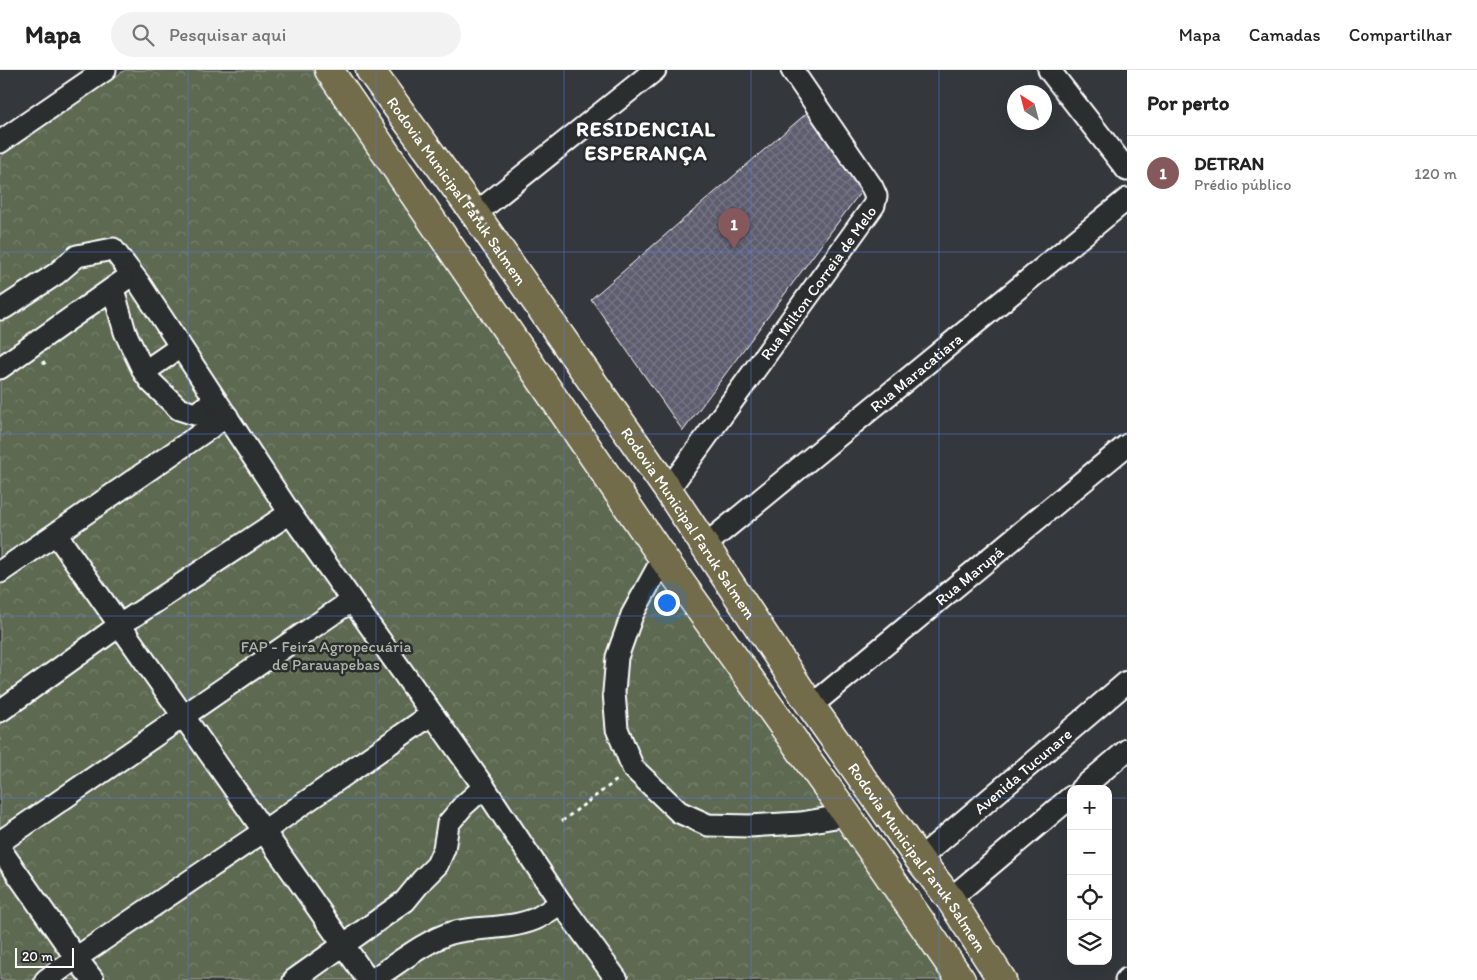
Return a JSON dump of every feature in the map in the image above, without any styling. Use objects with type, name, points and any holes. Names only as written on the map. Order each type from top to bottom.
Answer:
[{"type":"main road","name":"Rodovia Municipal Faruk Salmem","points":[[329,70],[663,558],[847,815],[960,980]]},
{"type":"main road","name":"Rodovia Municipal Faruk Salmem","points":[[370,70],[477,212],[668,490],[811,706],[919,859],[950,899],[1002,980]]},
{"type":"main road","points":[[828,789],[855,769]]},
{"type":"street","points":[[0,142],[105,70]]},
{"type":"street","points":[[477,212],[655,70]]},
{"type":"street","name":"Rua Milton Correia de Melo","points":[[668,490],[874,205],[876,196],[872,187],[792,70]]},
{"type":"street","points":[[1049,70],[1127,170]]},
{"type":"street","name":"Rua Maracatiara","points":[[704,546],[1127,200]]},
{"type":"street","points":[[0,309],[56,274],[77,256],[113,249],[134,277],[290,513],[484,787],[561,903],[617,980]]},
{"type":"street","points":[[0,368],[112,290],[126,278],[134,277]]},
{"type":"street","points":[[112,290],[125,332],[144,372],[151,382],[179,409],[195,414],[221,408]]},
{"type":"street","points":[[144,372],[180,347]]},
{"type":"street","points":[[0,572],[56,534],[221,408]]},
{"type":"street","name":"Rua Marupá","points":[[811,706],[1127,445]]},
{"type":"street","points":[[0,711],[120,626],[290,513]]},
{"type":"street","points":[[56,534],[264,831],[342,946],[370,980],[435,940],[468,930],[507,926],[535,919],[561,903]]},
{"type":"street","points":[[663,558],[632,615],[617,657],[614,692],[617,728],[633,768],[679,812],[708,825],[749,826],[801,823],[847,815]]},
{"type":"street","points":[[0,842],[351,601]]},
{"type":"street","name":"Avenida Tucunare","points":[[919,859],[1127,682]]},
{"type":"street","points":[[46,980],[432,714]]},
{"type":"street","points":[[1086,785],[1127,750]]},
{"type":"street","points":[[294,980],[405,901],[437,864],[444,849],[448,824],[463,806],[484,787]]},
{"type":"street","points":[[950,899],[1067,800]]},
{"type":"street","points":[[0,848],[93,980]]},
{"type":"path","points":[[562,821],[633,768]]},
{"type":"green space","name":"FAP - Feira Agropecuária de Parauapebas","points":[[125,70],[318,70],[946,980],[0,980],[0,157]]},
{"type":"building","points":[[808,112],[862,190],[683,431],[591,299]]},
{"type":"place","name":"DETRAN","points":[[734,249]]},
{"type":"district","name":"RESIDENCIAL ESPERANÇA","points":[[646,141]]}]
